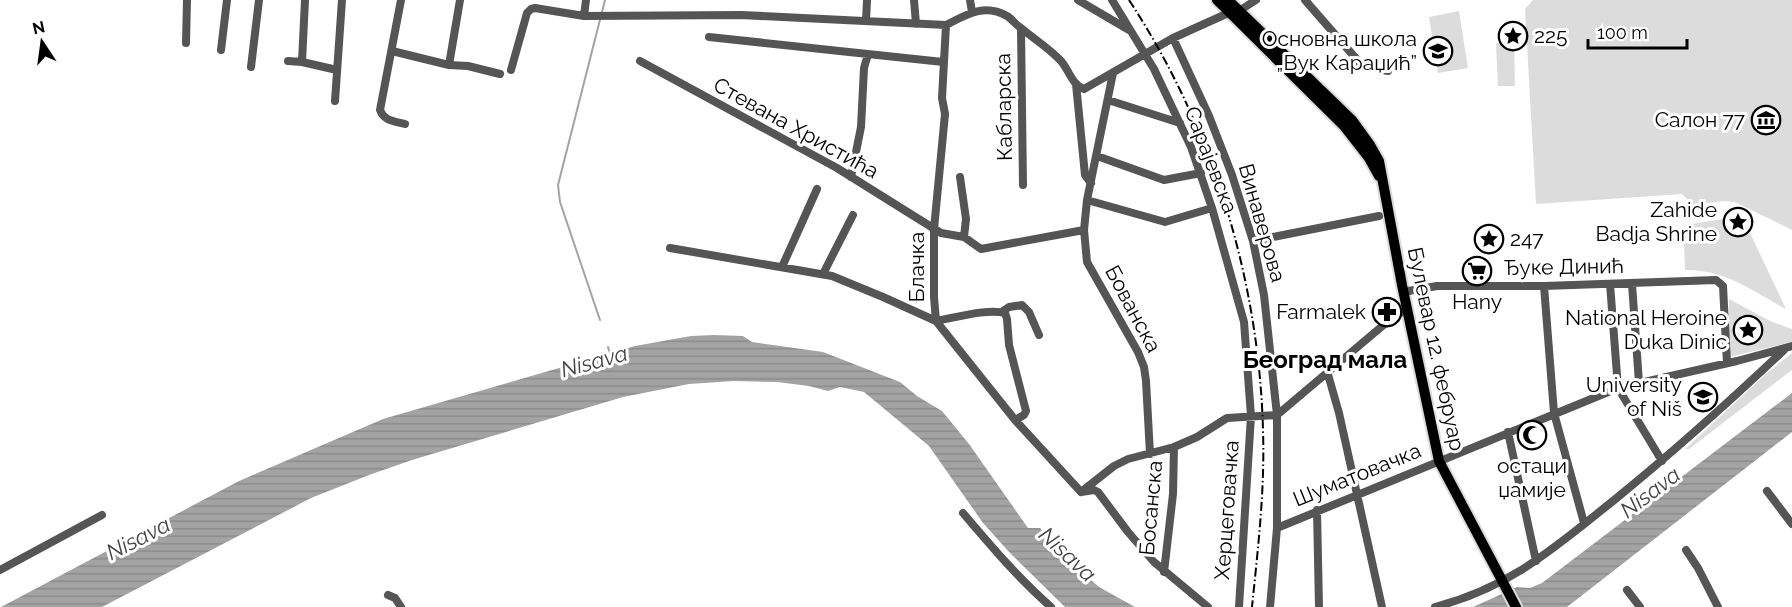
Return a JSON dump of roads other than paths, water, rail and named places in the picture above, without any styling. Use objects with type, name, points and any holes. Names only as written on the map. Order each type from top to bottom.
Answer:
[{"type":"main road","name":"Булевар 12. фебруар","points":[[1217,0],[1235,12],[1352,120],[1379,161],[1403,292],[1439,461],[1516,607]]},
{"type":"main road","name":"Булевар 12. фебруар","points":[[1228,0],[1235,12]]},
{"type":"street","points":[[186,43],[187,0]]},
{"type":"street","points":[[221,50],[227,0]]},
{"type":"street","points":[[251,67],[259,0]]},
{"type":"street","points":[[302,62],[305,0]]},
{"type":"street","points":[[335,101],[342,0]]},
{"type":"street","points":[[401,0],[380,110],[382,117],[405,124]]},
{"type":"street","points":[[449,65],[460,0]]},
{"type":"street","points":[[584,15],[586,0]]},
{"type":"street","points":[[866,21],[867,0]]},
{"type":"street","points":[[914,0],[916,24]]},
{"type":"street","points":[[970,0],[972,12]]},
{"type":"street","points":[[1078,0],[1129,30]]},
{"type":"street","name":"Сарајевска","points":[[1112,0],[1146,55],[1180,123],[1201,173],[1244,322],[1251,416]]},
{"type":"street","points":[[511,70],[527,13],[531,9],[584,15],[741,15],[946,25],[972,12],[984,9],[1009,17],[1062,62],[1076,84],[1087,89],[1173,38],[1235,12],[1256,0]]},
{"type":"street","points":[[1305,0],[1359,62],[1367,67],[1388,71]]},
{"type":"street","name":"Блачка","points":[[946,25],[942,98],[945,114],[934,229],[936,321],[1015,420],[1081,492]]},
{"type":"street","name":"Кабларска","points":[[1021,29],[1023,185]]},
{"type":"street","points":[[709,37],[943,62]]},
{"type":"street","name":"Винаверова","points":[[1173,38],[1209,116],[1232,175],[1253,241],[1264,295],[1277,415],[1277,528],[1270,607]]},
{"type":"street","points":[[392,51],[449,65],[468,66],[500,74]]},
{"type":"street","points":[[851,177],[861,127],[864,68],[868,54]]},
{"type":"street","points":[[288,61],[337,70]]},
{"type":"street","name":"Стевана Христића","points":[[640,61],[851,177],[941,233],[964,237],[978,248],[983,249],[1084,230]]},
{"type":"street","name":"Бованска","points":[[1113,73],[1088,200],[1084,230],[1087,262],[1138,352],[1144,367],[1150,454]]},
{"type":"street","name":"Бованска","points":[[1076,84],[1085,175],[1091,183]]},
{"type":"street","points":[[1107,100],[1180,123]]},
{"type":"street","points":[[1096,156],[1164,180],[1201,173]]},
{"type":"street","points":[[960,177],[966,219],[964,237]]},
{"type":"street","points":[[782,267],[817,189]]},
{"type":"street","points":[[1088,200],[1166,222],[1212,208]]},
{"type":"street","points":[[823,274],[853,215]]},
{"type":"street","points":[[1253,241],[1379,216]]},
{"type":"street","points":[[670,248],[823,274],[883,297],[936,321],[1003,311],[1022,305],[1029,312],[1039,335]]},
{"type":"street","name":"Ђуке Динић","points":[[1403,292],[1437,286],[1632,284],[1713,279],[1719,281],[1723,286],[1727,363]]},
{"type":"street","points":[[1610,284],[1618,388],[1662,461]]},
{"type":"street","points":[[1632,284],[1639,383]]},
{"type":"street","points":[[1544,286],[1554,413],[1584,524]]},
{"type":"street","points":[[1081,492],[1114,466],[1128,459],[1174,447],[1197,437],[1227,418],[1277,415],[1393,317],[1407,309]]},
{"type":"street","points":[[1003,311],[1007,319],[1009,345],[1026,411],[1024,415],[1015,420]]},
{"type":"street","points":[[1435,607],[1505,586],[1662,461],[1789,347]]},
{"type":"street","name":"Шуматовачка","points":[[1277,528],[1618,388],[1789,347]]},
{"type":"street","points":[[1327,371],[1339,413],[1382,607]]},
{"type":"street","name":"Херцеговачка","points":[[1239,607],[1251,416]]},
{"type":"street","points":[[1508,432],[1536,561]]},
{"type":"street","name":"Босанска","points":[[1164,572],[1173,494],[1174,447]]},
{"type":"street","points":[[1081,492],[1094,490],[1098,492],[1128,532],[1164,572],[1208,607]]},
{"type":"street","points":[[1767,491],[1792,524]]},
{"type":"street","points":[[1317,510],[1319,607]]},
{"type":"street","points":[[963,513],[1000,557],[1051,607]]},
{"type":"street","points":[[0,570],[102,515]]},
{"type":"street","points":[[1686,550],[1698,567],[1718,607]]},
{"type":"street","points":[[1627,590],[1640,607]]},
{"type":"street","points":[[388,595],[395,598],[402,607]]},
{"type":"water","name":"Nisava","points":[[691,336],[743,336],[752,342],[823,352],[900,382],[917,396],[942,411],[969,444],[1028,528],[1040,528],[1066,558],[1099,587],[1135,607],[1065,607],[983,523],[929,446],[864,392],[840,387],[828,391],[777,382],[734,381],[689,384],[623,397],[369,475],[311,498],[102,607],[1,607],[239,481],[383,419],[635,346]]},
{"type":"water","points":[[1792,393],[1792,432],[1567,607],[1473,607],[1517,587],[1530,588],[1542,583]]},
{"type":"waterway","points":[[600,320],[560,202],[558,185],[605,0]]},
{"type":"waterway","name":"Nisava","points":[[608,347],[611,356]]},
{"type":"railway","points":[[1129,0],[1158,48],[1207,152],[1226,206],[1241,261],[1252,317],[1263,430],[1262,496],[1252,607]]},
{"type":"place","name":"225","points":[[1513,36]]},
{"type":"place","name":"Основна школа „Вук Караџић”","points":[[1438,51]]},
{"type":"place","name":"Салон 77","points":[[1766,120]]},
{"type":"place","name":"Zahide Badja Shrine","points":[[1738,222]]},
{"type":"place","name":"247","points":[[1489,239]]},
{"type":"place","name":"Hany","points":[[1477,271]]},
{"type":"place","name":"Farmalek","points":[[1387,312]]},
{"type":"place","name":"National Heroine Duka Dinic","points":[[1748,330]]},
{"type":"place","name":"University of Niš","points":[[1703,397]]},
{"type":"place","name":"остаци џамије","points":[[1532,435]]},
{"type":"district","name":"Београд мала","points":[[1325,360]]}]
